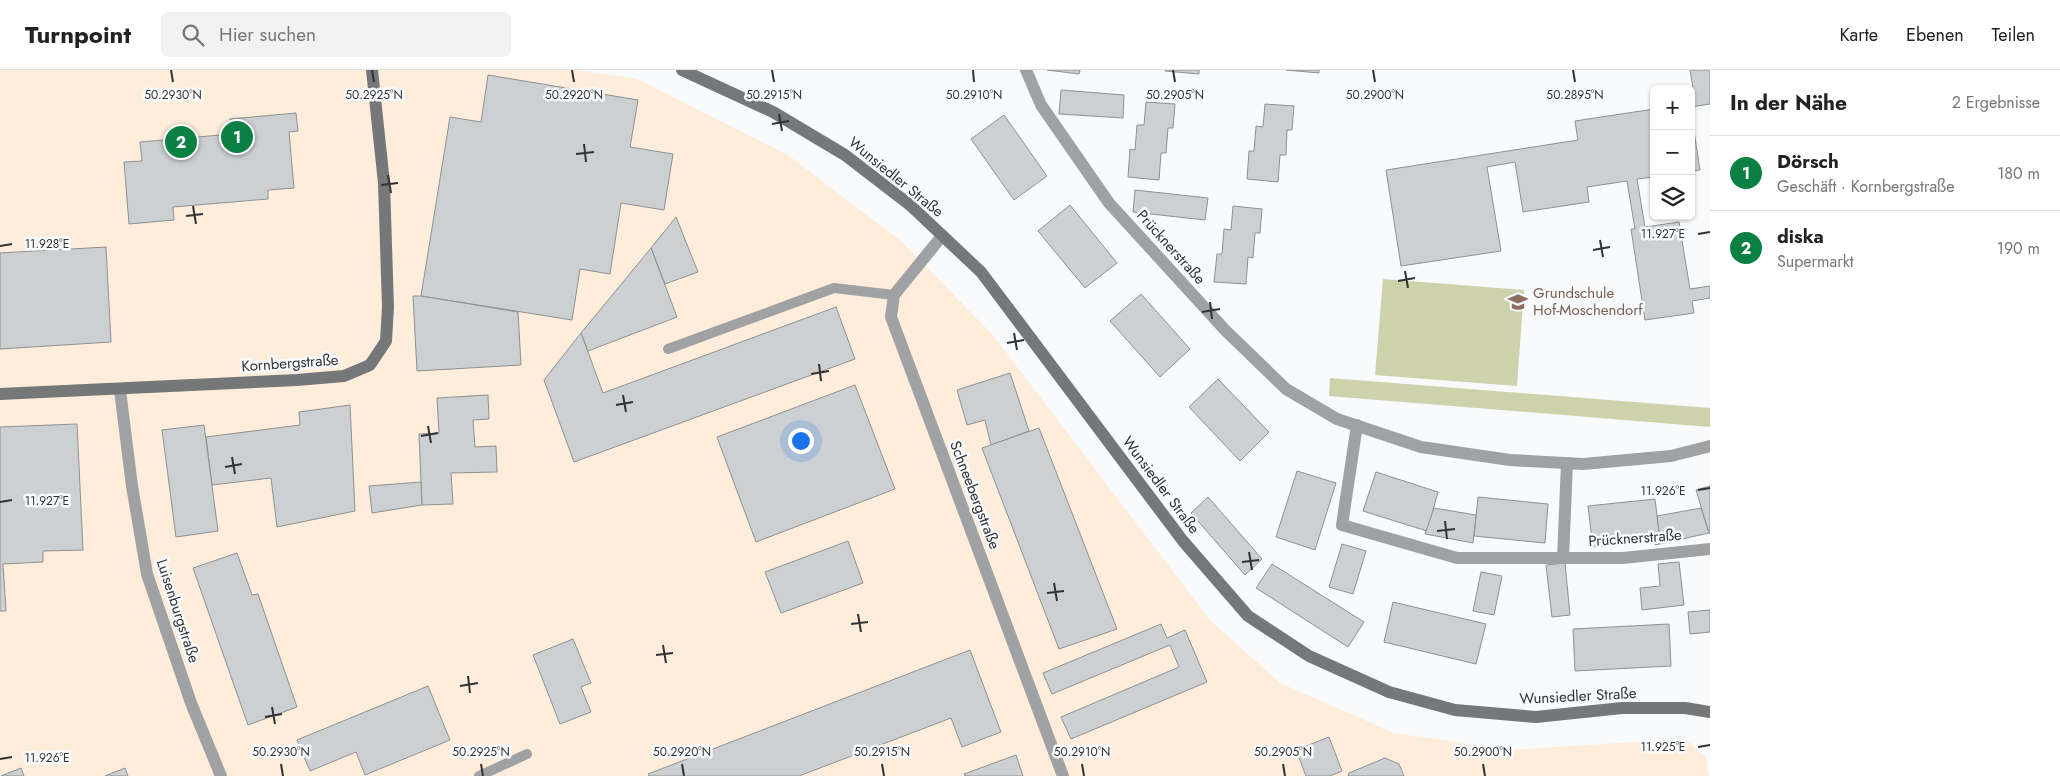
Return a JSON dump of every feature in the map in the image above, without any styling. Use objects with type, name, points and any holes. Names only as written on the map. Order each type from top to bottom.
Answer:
[{"type":"main road","name":"Kornbergstraße","points":[[0,394],[120,390],[344,376],[370,365],[386,340],[388,307],[384,184],[372,70]]},
{"type":"main road","name":"Wunsiedler Straße","points":[[682,70],[773,112],[845,155],[910,205],[981,272],[1183,541],[1248,616],[1309,656],[1389,692],[1455,710],[1536,717],[1622,708],[1685,708],[1710,712]]},
{"type":"street","name":"Prücknerstraße","points":[[1026,70],[1040,105],[1109,203],[1226,331],[1286,389],[1337,419],[1421,447],[1510,460],[1583,464],[1671,456],[1710,446]]},
{"type":"street","points":[[894,295],[942,236]]},
{"type":"street","name":"Schneebergstraße","points":[[894,295],[891,317],[1064,776]]},
{"type":"street","name":"Luisenburgstraße","points":[[120,390],[132,486],[147,574],[191,704],[221,776]]},
{"type":"street","name":"Prücknerstraße","points":[[1356,425],[1342,525],[1457,558],[1623,558],[1710,549]]},
{"type":"street","points":[[1563,558],[1567,463]]},
{"type":"lane","points":[[668,349],[834,288],[894,295]]},
{"type":"lane","points":[[479,776],[527,754]]},
{"type":"shaded area","points":[[0,70],[578,70],[637,79],[788,155],[901,241],[992,334],[1210,620],[1280,683],[1394,733],[1509,750],[1685,739],[1705,756],[1709,776],[0,776]]},
{"type":"green space","points":[[1383,279],[1524,290],[1517,386],[1375,375]]},
{"type":"green space","points":[[1330,378],[1710,408],[1710,427],[1329,396]]},
{"type":"building","points":[[1047,70],[1080,70],[1079,74]]},
{"type":"building","points":[[1199,70],[1199,74],[1165,71]]},
{"type":"building","points":[[1286,70],[1319,70],[1319,73]]},
{"type":"building","points":[[1690,70],[1710,70],[1710,104],[1695,106],[1695,85],[1692,85]]},
{"type":"building","points":[[488,75],[638,100],[630,147],[673,154],[664,210],[621,203],[610,274],[580,269],[572,320],[421,296],[450,117],[481,122]]},
{"type":"building","points":[[1061,90],[1124,95],[1123,118],[1059,114]]},
{"type":"building","points":[[1146,102],[1175,104],[1173,128],[1168,128],[1166,153],[1161,153],[1159,180],[1128,177],[1130,149],[1135,150],[1137,125],[1144,125]]},
{"type":"building","points":[[1265,104],[1294,106],[1292,130],[1287,130],[1286,155],[1280,155],[1278,182],[1247,179],[1249,151],[1254,151],[1256,126],[1263,127]]},
{"type":"building","name":"Grundschule Hof-Moschendorf","points":[[1650,110],[1650,177],[1637,179],[1645,227],[1679,222],[1690,289],[1710,286],[1710,298],[1692,301],[1694,313],[1645,320],[1631,229],[1635,229],[1627,181],[1587,187],[1589,202],[1523,212],[1515,162],[1487,167],[1501,251],[1401,266],[1386,170],[1578,140],[1575,121]]},
{"type":"building","points":[[296,113],[298,131],[289,132],[294,188],[268,190],[268,199],[173,207],[174,220],[129,224],[124,162],[142,161],[140,142],[232,134],[230,119]]},
{"type":"building","points":[[1004,115],[1047,176],[1014,200],[971,139]]},
{"type":"building","points":[[1695,138],[1700,170],[1695,171]]},
{"type":"building","points":[[1135,190],[1208,198],[1205,220],[1133,212]]},
{"type":"building","points":[[1070,205],[1117,263],[1085,288],[1038,231]]},
{"type":"building","points":[[1233,206],[1262,209],[1260,233],[1255,233],[1253,258],[1248,257],[1246,284],[1214,282],[1217,254],[1222,254],[1224,229],[1231,230]]},
{"type":"building","points":[[676,217],[698,272],[665,284],[651,248]]},
{"type":"building","points":[[106,247],[111,342],[0,349],[0,253]]},
{"type":"building","points":[[651,248],[677,317],[588,351],[581,333]]},
{"type":"building","points":[[1141,294],[1190,349],[1160,377],[1110,321]]},
{"type":"building","points":[[413,296],[518,312],[521,365],[417,371]]},
{"type":"building","points":[[836,307],[855,359],[574,462],[544,380],[581,333],[603,393]]},
{"type":"building","points":[[1010,373],[1029,431],[991,445],[985,420],[967,425],[957,390]]},
{"type":"building","points":[[1218,379],[1269,432],[1240,461],[1189,407]]},
{"type":"building","points":[[855,385],[895,489],[756,542],[717,437]]},
{"type":"building","points":[[488,395],[489,419],[473,420],[475,447],[496,446],[497,472],[451,473],[453,504],[422,505],[419,434],[439,433],[437,398]]},
{"type":"building","points":[[350,405],[355,511],[277,527],[271,478],[212,485],[206,437],[300,425],[299,412]]},
{"type":"building","points":[[77,424],[83,550],[43,551],[43,562],[3,564],[6,611],[0,611],[0,427]]},
{"type":"building","points":[[204,425],[218,531],[176,537],[162,430]]},
{"type":"building","points":[[1039,428],[1117,629],[1059,649],[982,448]]},
{"type":"building","points":[[1297,471],[1336,483],[1315,550],[1276,537]]},
{"type":"building","points":[[1376,472],[1438,492],[1427,531],[1363,511]]},
{"type":"building","points":[[421,482],[422,505],[372,513],[369,486]]},
{"type":"building","points":[[1710,486],[1710,533],[1709,533],[1696,490]]},
{"type":"building","points":[[1208,497],[1262,559],[1245,575],[1191,513]]},
{"type":"building","points":[[1478,497],[1548,504],[1545,543],[1474,536]]},
{"type":"building","points":[[1655,499],[1660,540],[1593,547],[1588,506]]},
{"type":"building","points":[[1434,508],[1476,515],[1473,543],[1425,534]]},
{"type":"building","points":[[1701,508],[1709,533],[1655,545],[1654,540],[1660,540],[1657,516]]},
{"type":"building","points":[[848,541],[863,583],[781,613],[765,572]]},
{"type":"building","points":[[1342,544],[1366,551],[1353,594],[1329,587]]},
{"type":"building","points":[[237,553],[252,595],[258,594],[297,707],[248,725],[193,568]]},
{"type":"building","points":[[1679,562],[1684,605],[1642,610],[1640,588],[1660,586],[1658,564]]},
{"type":"building","points":[[1565,563],[1570,615],[1552,617],[1546,565]]},
{"type":"building","points":[[1272,564],[1364,622],[1348,647],[1256,588]]},
{"type":"building","points":[[1481,572],[1502,576],[1494,615],[1473,611]]},
{"type":"building","points":[[1393,602],[1486,624],[1476,664],[1384,642]]},
{"type":"building","points":[[1710,610],[1710,632],[1690,634],[1688,612]]},
{"type":"building","points":[[1161,624],[1167,638],[1185,630],[1207,682],[1071,739],[1061,717],[1179,667],[1170,645],[1052,694],[1043,673]]},
{"type":"building","points":[[1669,624],[1671,666],[1575,671],[1573,629]]},
{"type":"building","points":[[573,639],[591,683],[581,687],[591,712],[560,724],[533,655]]},
{"type":"building","points":[[970,650],[1001,732],[962,747],[951,718],[799,776],[649,776],[648,774]]},
{"type":"building","points":[[428,686],[450,740],[365,775],[356,752],[310,771],[297,740]]},
{"type":"building","points":[[1329,737],[1342,771],[1330,776],[1306,776],[1296,750]]},
{"type":"building","points":[[1016,755],[1023,776],[965,776],[964,774]]},
{"type":"building","points":[[1385,758],[1399,764],[1404,776],[1348,776],[1349,773]]},
{"type":"building","points":[[21,768],[24,776],[1,776]]},
{"type":"building","points":[[125,768],[128,776],[105,776]]},
{"type":"place","name":"Dörsch","points":[[237,137]]},
{"type":"place","name":"diska","points":[[181,142]]},
{"type":"place","name":"Grundschule Hof-Moschendorf","points":[[1518,302]]}]
